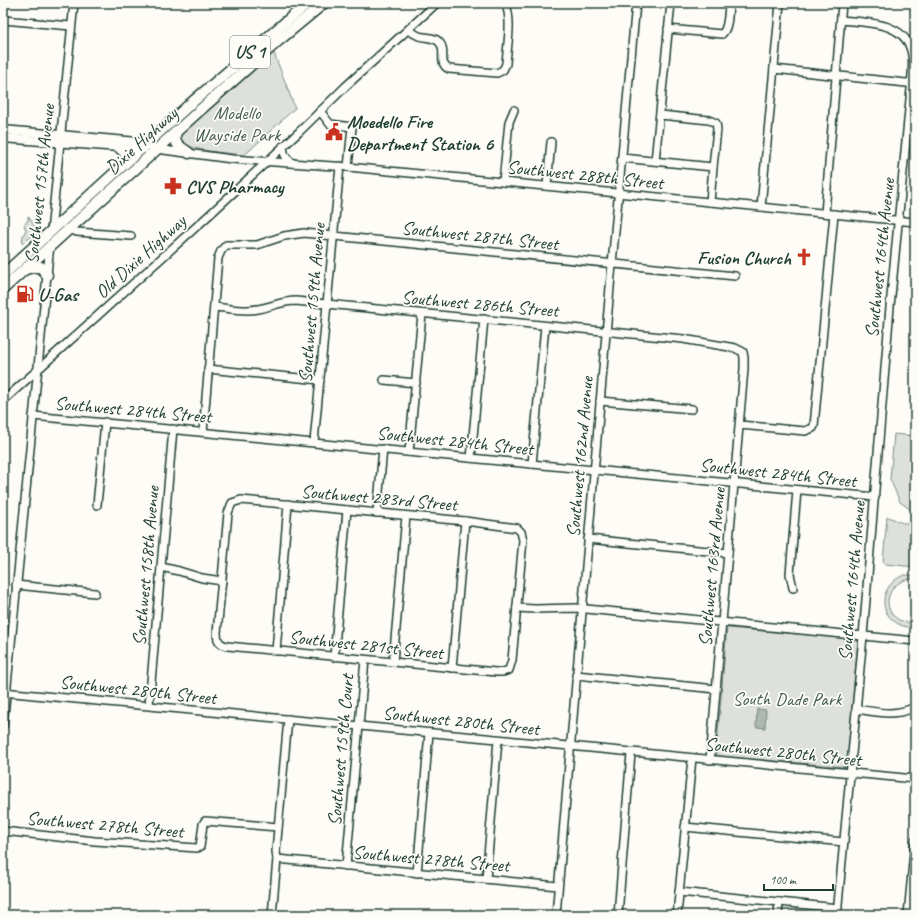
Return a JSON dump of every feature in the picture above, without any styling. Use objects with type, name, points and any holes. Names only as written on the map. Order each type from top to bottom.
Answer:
[{"type":"highway","name":"Dixie Highway","points":[[3,275],[126,162],[246,55],[308,3]]},
{"type":"highway","points":[[289,31],[316,3]]},
{"type":"highway","name":"Dixie Highway","points":[[3,289],[176,131],[289,31],[324,3]]},
{"type":"highway","points":[[212,99],[221,83],[245,63],[246,55]]},
{"type":"highway","points":[[176,131],[176,143],[189,153]]},
{"type":"highway","points":[[120,148],[126,154],[126,162]]},
{"type":"highway","points":[[24,270],[37,266],[43,269],[47,275]]},
{"type":"main road","name":"Southwest 288th Street","points":[[3,130],[120,148],[143,147],[156,149]]},
{"type":"main road","name":"Southwest 288th Street","points":[[3,138],[138,142],[143,147]]},
{"type":"street","name":"Southwest 157th Avenue","points":[[3,726],[4,692],[74,3]]},
{"type":"street","name":"Old Dixie Highway","points":[[3,401],[207,217],[346,86],[437,3]]},
{"type":"street","points":[[408,30],[417,35],[440,43],[444,65],[449,69],[489,74],[500,72],[505,67],[509,20],[505,3]]},
{"type":"street","name":"Southwest 162nd Avenue","points":[[556,915],[618,193],[636,3]]},
{"type":"street","points":[[655,161],[671,3]]},
{"type":"street","points":[[668,29],[722,34],[726,27],[728,3]]},
{"type":"street","points":[[761,207],[780,3]]},
{"type":"street","points":[[825,213],[842,3]]},
{"type":"street","points":[[3,20],[71,26]]},
{"type":"street","name":"Southwest 164th Avenue","points":[[838,911],[890,314],[913,82],[912,52],[907,42],[899,32],[883,25],[841,20]]},
{"type":"street","points":[[774,69],[913,82]]},
{"type":"street","points":[[503,182],[509,122],[514,110]]},
{"type":"street","points":[[320,111],[330,124],[352,127],[348,167]]},
{"type":"street","points":[[660,115],[709,120],[716,123],[717,129],[710,202]]},
{"type":"street","points":[[547,186],[551,142]]},
{"type":"street","points":[[283,146],[287,160],[295,164]]},
{"type":"street","name":"Southwest 288th Street","points":[[156,149],[266,162],[340,166],[915,222]]},
{"type":"street","points":[[622,158],[713,167]]},
{"type":"street","name":"Southwest 159th Avenue","points":[[314,442],[340,166]]},
{"type":"street","points":[[740,425],[805,431],[812,428],[816,419],[834,214]]},
{"type":"street","points":[[68,229],[77,232],[131,236]]},
{"type":"street","name":"Southwest 287th Street","points":[[214,306],[218,258],[224,247],[229,245],[257,245],[298,233],[735,276]]},
{"type":"street","name":"Southwest 286th Street","points":[[214,306],[251,310],[289,301],[690,340],[735,348],[743,352]]},
{"type":"street","points":[[203,432],[214,306]]},
{"type":"street","points":[[410,452],[422,314]]},
{"type":"street","points":[[471,458],[484,320]]},
{"type":"street","points":[[532,464],[545,326]]},
{"type":"street","name":"Southwest 163rd Avenue","points":[[710,760],[740,425],[745,362],[743,352]]},
{"type":"street","points":[[208,369],[320,380]]},
{"type":"street","points":[[384,380],[416,383]]},
{"type":"street","points":[[600,401],[692,409]]},
{"type":"street","name":"Southwest 284th Street","points":[[33,416],[874,497]]},
{"type":"street","points":[[97,505],[105,422]]},
{"type":"street","name":"Southwest 158th Avenue","points":[[149,706],[174,429]]},
{"type":"street","points":[[377,513],[383,449]]},
{"type":"street","points":[[793,588],[790,574],[797,490]]},
{"type":"street","name":"Southwest 283rd Street","points":[[222,581],[228,513],[232,503],[241,500],[288,504],[465,521],[517,528],[521,532],[523,540],[517,608]]},
{"type":"street","points":[[276,651],[288,504]]},
{"type":"street","points":[[334,657],[347,510]]},
{"type":"street","points":[[393,662],[406,516]]},
{"type":"street","points":[[452,668],[465,521]]},
{"type":"street","points":[[588,540],[728,553]]},
{"type":"street","points":[[161,567],[174,569],[202,578],[222,581]]},
{"type":"street","name":"Southwest 281st Street","points":[[222,581],[217,633],[220,643],[228,646],[452,668],[500,672],[509,670],[512,660],[517,608]]},
{"type":"street","points":[[16,585],[95,593]]},
{"type":"street","points":[[517,608],[582,608],[915,640]]},
{"type":"street","name":"Southwest 159th Court","points":[[346,866],[365,660]]},
{"type":"street","points":[[576,675],[716,689]]},
{"type":"street","name":"Southwest 280th Street","points":[[4,692],[850,774],[915,779]]},
{"type":"street","points":[[856,709],[886,714],[898,713],[915,707]]},
{"type":"street","points":[[272,915],[277,859],[276,851],[288,719]]},
{"type":"street","points":[[417,872],[430,733]]},
{"type":"street","points":[[486,879],[498,740]]},
{"type":"street","points":[[618,915],[631,753]]},
{"type":"street","points":[[677,915],[692,758]]},
{"type":"street","name":"Southwest 278th Street","points":[[3,830],[96,841],[197,848],[200,847],[204,821],[278,827]]},
{"type":"street","points":[[685,827],[844,842]]},
{"type":"street","points":[[908,915],[915,841]]},
{"type":"street","name":"Southwest 278th Street","points":[[277,859],[558,886]]},
{"type":"street","points":[[679,892],[779,902],[838,911]]},
{"type":"street","points":[[778,915],[779,902]]},
{"type":"green space","name":"Modello Wayside Park","points":[[274,53],[295,108],[244,155],[201,150],[179,142],[180,136]]},
{"type":"green space","points":[[28,216],[38,231],[22,244],[23,235],[26,230],[24,225],[28,220]]},
{"type":"green space","points":[[894,434],[915,436],[915,513],[900,502],[890,479]]},
{"type":"green space","points":[[887,517],[915,525],[915,567],[885,564],[883,561]]},
{"type":"green space","points":[[904,575],[915,575],[915,579],[899,583],[894,588],[888,601],[889,608],[892,614],[899,620],[915,623],[915,628],[903,626],[890,618],[884,604],[884,597],[891,584]]},
{"type":"green space","name":"South Dade Park","points":[[727,628],[858,639],[847,767],[716,756]]},
{"type":"shaded area","points":[[757,709],[766,710],[765,728],[756,727]]},
{"type":"place","name":"Moedello Fire Department Station 6","points":[[334,132]]},
{"type":"place","name":"CVS Pharmacy","points":[[173,186]]},
{"type":"place","name":"Fusion Church","points":[[804,257]]},
{"type":"place","name":"U-Gas","points":[[25,294]]}]
